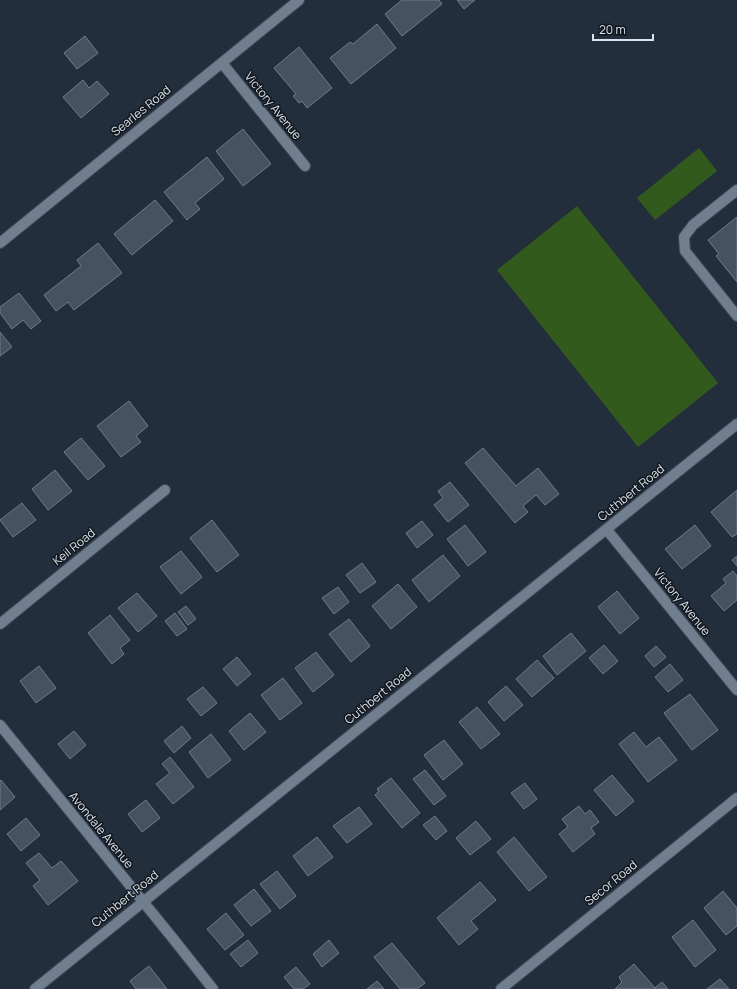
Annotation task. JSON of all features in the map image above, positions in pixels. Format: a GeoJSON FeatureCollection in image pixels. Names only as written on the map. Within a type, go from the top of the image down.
{"type":"FeatureCollection","features":[{"type":"Feature","properties":{"kind":"street","name":"Searles Road"},"geometry":{"type":"LineString","coordinates":[[0,243],[299,0]]}},
{"type":"Feature","properties":{"kind":"street","name":"Victory Avenue"},"geometry":{"type":"LineString","coordinates":[[222,63],[305,166]]}},
{"type":"Feature","properties":{"kind":"street"},"geometry":{"type":"LineString","coordinates":[[737,190],[693,225],[684,238],[684,244],[685,251],[737,316]]}},
{"type":"Feature","properties":{"kind":"street","name":"Cuthbert Road"},"geometry":{"type":"LineString","coordinates":[[35,989],[737,424]]}},
{"type":"Feature","properties":{"kind":"street","name":"Keil Road"},"geometry":{"type":"LineString","coordinates":[[0,624],[165,490]]}},
{"type":"Feature","properties":{"kind":"street","name":"Victory Avenue"},"geometry":{"type":"LineString","coordinates":[[607,530],[737,690]]}},
{"type":"Feature","properties":{"kind":"street","name":"Avondale Avenue"},"geometry":{"type":"LineString","coordinates":[[0,725],[213,989]]}},
{"type":"Feature","properties":{"kind":"street","name":"Secor Road"},"geometry":{"type":"LineString","coordinates":[[501,989],[737,798]]}},
{"type":"Feature","properties":{"kind":"green space"},"geometry":{"type":"Polygon","coordinates":[[[699,148],[717,171],[655,220],[637,198],[699,148]]]}},
{"type":"Feature","properties":{"kind":"green space"},"geometry":{"type":"Polygon","coordinates":[[[577,206],[718,383],[638,447],[497,270],[577,206]]]}},
{"type":"Feature","properties":{"kind":"building"},"geometry":{"type":"Polygon","coordinates":[[[402,0],[439,0],[442,4],[402,36],[385,14],[402,0]]]}},
{"type":"Feature","properties":{"kind":"building"},"geometry":{"type":"Polygon","coordinates":[[[457,0],[475,0],[464,9],[457,0]]]}},
{"type":"Feature","properties":{"kind":"building"},"geometry":{"type":"Polygon","coordinates":[[[377,24],[396,48],[351,84],[330,58],[350,42],[353,44],[377,24]]]}},
{"type":"Feature","properties":{"kind":"building"},"geometry":{"type":"Polygon","coordinates":[[[85,36],[98,53],[77,69],[64,53],[85,36]]]}},
{"type":"Feature","properties":{"kind":"building"},"geometry":{"type":"Polygon","coordinates":[[[299,47],[332,88],[307,108],[302,101],[299,103],[293,96],[296,94],[274,68],[299,47]]]}},
{"type":"Feature","properties":{"kind":"building"},"geometry":{"type":"Polygon","coordinates":[[[83,80],[89,88],[97,81],[109,94],[81,118],[63,97],[83,80]]]}},
{"type":"Feature","properties":{"kind":"building"},"geometry":{"type":"Polygon","coordinates":[[[243,129],[271,164],[243,186],[216,151],[243,129]]]}},
{"type":"Feature","properties":{"kind":"building"},"geometry":{"type":"Polygon","coordinates":[[[207,157],[224,179],[195,203],[200,209],[187,220],[164,192],[207,157]]]}},
{"type":"Feature","properties":{"kind":"building"},"geometry":{"type":"Polygon","coordinates":[[[155,200],[173,221],[132,255],[114,234],[155,200]]]}},
{"type":"Feature","properties":{"kind":"building"},"geometry":{"type":"Polygon","coordinates":[[[737,217],[737,282],[716,256],[719,254],[708,240],[737,217]]]}},
{"type":"Feature","properties":{"kind":"building"},"geometry":{"type":"Polygon","coordinates":[[[98,243],[122,273],[74,310],[68,302],[56,311],[44,295],[81,266],[77,260],[98,243]]]}},
{"type":"Feature","properties":{"kind":"building"},"geometry":{"type":"Polygon","coordinates":[[[19,293],[41,321],[31,329],[23,320],[12,329],[0,313],[0,307],[19,293]]]}},
{"type":"Feature","properties":{"kind":"building"},"geometry":{"type":"Polygon","coordinates":[[[0,332],[12,347],[0,356],[0,332]]]}},
{"type":"Feature","properties":{"kind":"building"},"geometry":{"type":"Polygon","coordinates":[[[129,401],[148,426],[136,436],[141,442],[121,457],[97,426],[129,401]]]}},
{"type":"Feature","properties":{"kind":"building"},"geometry":{"type":"Polygon","coordinates":[[[81,438],[105,466],[88,480],[64,452],[81,438]]]}},
{"type":"Feature","properties":{"kind":"building"},"geometry":{"type":"Polygon","coordinates":[[[483,448],[516,486],[538,468],[559,494],[545,505],[536,495],[523,506],[528,512],[515,523],[465,463],[483,448]]]}},
{"type":"Feature","properties":{"kind":"building"},"geometry":{"type":"Polygon","coordinates":[[[55,470],[72,491],[48,510],[32,489],[55,470]]]}},
{"type":"Feature","properties":{"kind":"building"},"geometry":{"type":"Polygon","coordinates":[[[450,482],[469,505],[448,522],[434,505],[443,498],[438,491],[450,482]]]}},
{"type":"Feature","properties":{"kind":"building"},"geometry":{"type":"Polygon","coordinates":[[[737,490],[737,534],[732,537],[711,512],[737,490]]]}},
{"type":"Feature","properties":{"kind":"building"},"geometry":{"type":"Polygon","coordinates":[[[22,503],[36,520],[13,537],[0,520],[22,503]]]}},
{"type":"Feature","properties":{"kind":"building"},"geometry":{"type":"Polygon","coordinates":[[[212,520],[239,555],[217,572],[190,538],[212,520]]]}},
{"type":"Feature","properties":{"kind":"building"},"geometry":{"type":"Polygon","coordinates":[[[422,521],[433,535],[417,548],[406,533],[422,521]]]}},
{"type":"Feature","properties":{"kind":"building"},"geometry":{"type":"Polygon","coordinates":[[[465,525],[486,552],[468,566],[447,539],[465,525]]]}},
{"type":"Feature","properties":{"kind":"building"},"geometry":{"type":"Polygon","coordinates":[[[695,525],[711,546],[682,569],[665,549],[695,525]]]}},
{"type":"Feature","properties":{"kind":"building"},"geometry":{"type":"Polygon","coordinates":[[[181,551],[202,577],[181,594],[160,567],[181,551]]]}},
{"type":"Feature","properties":{"kind":"building"},"geometry":{"type":"Polygon","coordinates":[[[443,555],[460,576],[429,602],[412,580],[443,555]]]}},
{"type":"Feature","properties":{"kind":"building"},"geometry":{"type":"Polygon","coordinates":[[[737,556],[737,566],[732,560],[737,556]]]}},
{"type":"Feature","properties":{"kind":"building"},"geometry":{"type":"Polygon","coordinates":[[[362,563],[376,582],[360,593],[346,575],[362,563]]]}},
{"type":"Feature","properties":{"kind":"building"},"geometry":{"type":"Polygon","coordinates":[[[733,571],[737,576],[737,600],[724,611],[711,596],[726,583],[723,579],[733,571]]]}},
{"type":"Feature","properties":{"kind":"building"},"geometry":{"type":"Polygon","coordinates":[[[398,584],[417,607],[391,629],[372,606],[398,584]]]}},
{"type":"Feature","properties":{"kind":"building"},"geometry":{"type":"Polygon","coordinates":[[[338,587],[349,602],[334,614],[322,598],[338,587]]]}},
{"type":"Feature","properties":{"kind":"building"},"geometry":{"type":"Polygon","coordinates":[[[617,591],[639,618],[620,634],[598,607],[617,591]]]}},
{"type":"Feature","properties":{"kind":"building"},"geometry":{"type":"Polygon","coordinates":[[[137,593],[157,616],[138,632],[118,608],[137,593]]]}},
{"type":"Feature","properties":{"kind":"building"},"geometry":{"type":"Polygon","coordinates":[[[186,606],[196,619],[188,625],[178,612],[186,606]]]}},
{"type":"Feature","properties":{"kind":"building"},"geometry":{"type":"Polygon","coordinates":[[[175,613],[187,629],[177,636],[165,621],[175,613]]]}},
{"type":"Feature","properties":{"kind":"building"},"geometry":{"type":"Polygon","coordinates":[[[110,615],[130,640],[120,648],[124,654],[112,664],[88,633],[110,615]]]}},
{"type":"Feature","properties":{"kind":"building"},"geometry":{"type":"Polygon","coordinates":[[[349,619],[370,646],[351,662],[329,634],[349,619]]]}},
{"type":"Feature","properties":{"kind":"building"},"geometry":{"type":"Polygon","coordinates":[[[571,633],[586,651],[557,675],[543,656],[571,633]]]}},
{"type":"Feature","properties":{"kind":"building"},"geometry":{"type":"Polygon","coordinates":[[[604,645],[618,661],[603,674],[589,658],[604,645]]]}},
{"type":"Feature","properties":{"kind":"building"},"geometry":{"type":"Polygon","coordinates":[[[656,646],[666,657],[654,667],[645,656],[656,646]]]}},
{"type":"Feature","properties":{"kind":"building"},"geometry":{"type":"Polygon","coordinates":[[[316,652],[334,675],[313,692],[295,668],[316,652]]]}},
{"type":"Feature","properties":{"kind":"building"},"geometry":{"type":"Polygon","coordinates":[[[237,657],[251,674],[237,686],[223,669],[237,657]]]}},
{"type":"Feature","properties":{"kind":"building"},"geometry":{"type":"Polygon","coordinates":[[[537,660],[554,678],[532,697],[516,679],[537,660]]]}},
{"type":"Feature","properties":{"kind":"building"},"geometry":{"type":"Polygon","coordinates":[[[670,664],[683,680],[668,692],[655,677],[670,664]]]}},
{"type":"Feature","properties":{"kind":"building"},"geometry":{"type":"Polygon","coordinates":[[[39,666],[56,688],[36,703],[20,681],[39,666]]]}},
{"type":"Feature","properties":{"kind":"building"},"geometry":{"type":"Polygon","coordinates":[[[283,678],[302,703],[280,720],[261,695],[283,678]]]}},
{"type":"Feature","properties":{"kind":"building"},"geometry":{"type":"Polygon","coordinates":[[[506,686],[523,705],[504,721],[488,702],[506,686]]]}},
{"type":"Feature","properties":{"kind":"building"},"geometry":{"type":"Polygon","coordinates":[[[203,687],[217,703],[201,716],[187,699],[203,687]]]}},
{"type":"Feature","properties":{"kind":"building"},"geometry":{"type":"Polygon","coordinates":[[[690,694],[718,730],[692,750],[664,713],[690,694]]]}},
{"type":"Feature","properties":{"kind":"building"},"geometry":{"type":"Polygon","coordinates":[[[477,707],[500,734],[481,749],[459,722],[477,707]]]}},
{"type":"Feature","properties":{"kind":"building"},"geometry":{"type":"Polygon","coordinates":[[[250,713],[266,732],[244,750],[229,731],[250,713]]]}},
{"type":"Feature","properties":{"kind":"building"},"geometry":{"type":"Polygon","coordinates":[[[182,726],[191,738],[174,753],[164,741],[182,726]]]}},
{"type":"Feature","properties":{"kind":"building"},"geometry":{"type":"Polygon","coordinates":[[[74,731],[86,745],[70,759],[58,744],[74,731]]]}},
{"type":"Feature","properties":{"kind":"building"},"geometry":{"type":"Polygon","coordinates":[[[634,732],[646,747],[659,737],[677,760],[648,782],[619,744],[634,732]]]}},
{"type":"Feature","properties":{"kind":"building"},"geometry":{"type":"Polygon","coordinates":[[[211,734],[231,760],[208,778],[189,752],[211,734]]]}},
{"type":"Feature","properties":{"kind":"building"},"geometry":{"type":"Polygon","coordinates":[[[444,740],[463,764],[443,780],[424,755],[444,740]]]}},
{"type":"Feature","properties":{"kind":"building"},"geometry":{"type":"Polygon","coordinates":[[[170,757],[194,787],[173,804],[156,784],[170,773],[162,764],[170,757]]]}},
{"type":"Feature","properties":{"kind":"building"},"geometry":{"type":"Polygon","coordinates":[[[425,770],[446,796],[434,805],[413,779],[425,770]]]}},
{"type":"Feature","properties":{"kind":"building"},"geometry":{"type":"Polygon","coordinates":[[[612,775],[634,801],[616,816],[594,790],[612,775]]]}},
{"type":"Feature","properties":{"kind":"building"},"geometry":{"type":"Polygon","coordinates":[[[391,778],[420,813],[402,828],[375,795],[379,791],[377,789],[391,778]]]}},
{"type":"Feature","properties":{"kind":"building"},"geometry":{"type":"Polygon","coordinates":[[[1,780],[15,797],[0,810],[0,781],[1,780]]]}},
{"type":"Feature","properties":{"kind":"building"},"geometry":{"type":"Polygon","coordinates":[[[525,783],[537,799],[524,809],[511,793],[525,783]]]}},
{"type":"Feature","properties":{"kind":"building"},"geometry":{"type":"Polygon","coordinates":[[[146,800],[160,818],[142,832],[128,814],[146,800]]]}},
{"type":"Feature","properties":{"kind":"building"},"geometry":{"type":"Polygon","coordinates":[[[579,806],[585,814],[590,810],[599,822],[591,828],[595,834],[573,852],[559,834],[568,827],[562,819],[579,806]]]}},
{"type":"Feature","properties":{"kind":"building"},"geometry":{"type":"Polygon","coordinates":[[[359,807],[372,824],[347,843],[333,826],[359,807]]]}},
{"type":"Feature","properties":{"kind":"building"},"geometry":{"type":"Polygon","coordinates":[[[435,816],[447,831],[436,840],[423,825],[435,816]]]}},
{"type":"Feature","properties":{"kind":"building"},"geometry":{"type":"Polygon","coordinates":[[[26,818],[40,835],[21,851],[7,834],[26,818]]]}},
{"type":"Feature","properties":{"kind":"building"},"geometry":{"type":"Polygon","coordinates":[[[476,821],[491,839],[470,855],[456,838],[476,821]]]}},
{"type":"Feature","properties":{"kind":"building"},"geometry":{"type":"Polygon","coordinates":[[[317,837],[333,857],[308,876],[293,856],[317,837]]]}},
{"type":"Feature","properties":{"kind":"building"},"geometry":{"type":"Polygon","coordinates":[[[514,837],[547,877],[529,891],[497,852],[514,837]]]}},
{"type":"Feature","properties":{"kind":"building"},"geometry":{"type":"Polygon","coordinates":[[[39,853],[52,868],[61,861],[78,881],[48,905],[33,886],[40,880],[26,863],[39,853]]]}},
{"type":"Feature","properties":{"kind":"building"},"geometry":{"type":"Polygon","coordinates":[[[277,871],[296,896],[280,909],[260,884],[277,871]]]}},
{"type":"Feature","properties":{"kind":"building"},"geometry":{"type":"Polygon","coordinates":[[[480,882],[496,900],[471,921],[478,929],[459,945],[437,918],[480,882]]]}},
{"type":"Feature","properties":{"kind":"building"},"geometry":{"type":"Polygon","coordinates":[[[254,889],[271,911],[251,926],[234,905],[254,889]]]}},
{"type":"Feature","properties":{"kind":"building"},"geometry":{"type":"Polygon","coordinates":[[[723,891],[737,908],[737,926],[726,935],[704,908],[723,891]]]}},
{"type":"Feature","properties":{"kind":"building"},"geometry":{"type":"Polygon","coordinates":[[[226,913],[244,935],[225,950],[207,929],[226,913]]]}},
{"type":"Feature","properties":{"kind":"building"},"geometry":{"type":"Polygon","coordinates":[[[693,920],[716,950],[695,967],[672,937],[693,920]]]}},
{"type":"Feature","properties":{"kind":"building"},"geometry":{"type":"Polygon","coordinates":[[[248,940],[258,953],[241,967],[230,954],[248,940]]]}},
{"type":"Feature","properties":{"kind":"building"},"geometry":{"type":"Polygon","coordinates":[[[329,940],[339,953],[322,967],[313,954],[329,940]]]}},
{"type":"Feature","properties":{"kind":"building"},"geometry":{"type":"Polygon","coordinates":[[[392,943],[425,983],[417,989],[400,989],[374,957],[392,943]]]}},
{"type":"Feature","properties":{"kind":"building"},"geometry":{"type":"Polygon","coordinates":[[[634,964],[655,988],[662,982],[668,989],[615,989],[622,982],[619,977],[634,964]]]}},
{"type":"Feature","properties":{"kind":"building"},"geometry":{"type":"Polygon","coordinates":[[[149,966],[167,989],[136,989],[130,981],[149,966]]]}},
{"type":"Feature","properties":{"kind":"building"},"geometry":{"type":"Polygon","coordinates":[[[296,967],[310,984],[303,989],[294,989],[284,977],[296,967]]]}},
{"type":"Feature","properties":{"kind":"building"},"geometry":{"type":"Polygon","coordinates":[[[720,979],[729,989],[707,989],[720,979]]]}},
{"type":"Feature","properties":{"kind":"building"},"geometry":{"type":"Polygon","coordinates":[[[377,981],[384,989],[367,989],[377,981]]]}}]}
